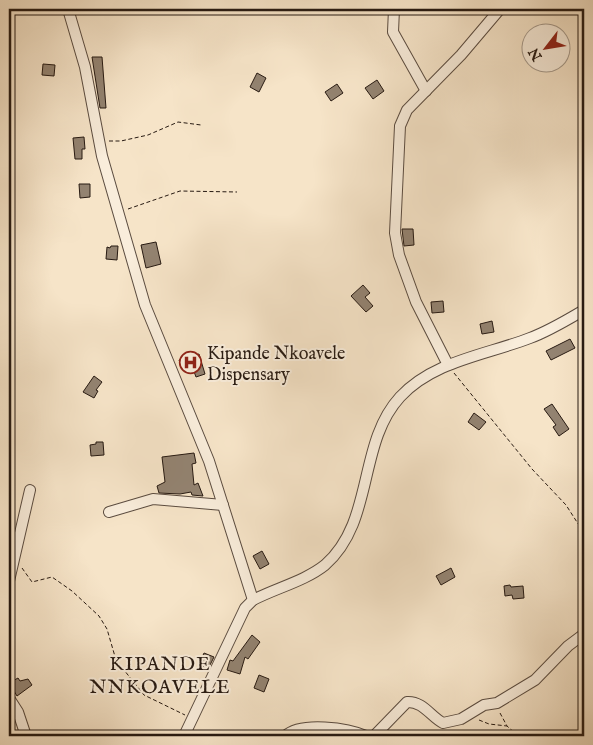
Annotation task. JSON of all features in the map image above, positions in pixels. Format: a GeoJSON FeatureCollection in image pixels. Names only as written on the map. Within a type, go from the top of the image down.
{"type":"FeatureCollection","features":[{"type":"Feature","properties":{"kind":"street"},"geometry":{"type":"LineString","coordinates":[[68,9],[85,67],[98,138],[145,305],[190,410],[223,504],[253,600]]}},
{"type":"Feature","properties":{"kind":"street"},"geometry":{"type":"LineString","coordinates":[[394,9],[393,32],[426,91]]}},
{"type":"Feature","properties":{"kind":"street"},"geometry":{"type":"LineString","coordinates":[[448,365],[416,302],[399,255],[395,233],[400,126],[406,110],[461,55],[500,9]]}},
{"type":"Feature","properties":{"kind":"street"},"geometry":{"type":"LineString","coordinates":[[184,736],[240,618],[253,600],[310,574],[334,556],[348,536],[357,514],[378,433],[399,398],[411,386],[448,365],[531,338],[584,310]]}},
{"type":"Feature","properties":{"kind":"street"},"geometry":{"type":"LineString","coordinates":[[9,581],[30,490]]}},
{"type":"Feature","properties":{"kind":"street"},"geometry":{"type":"LineString","coordinates":[[109,512],[153,499],[223,504]]}},
{"type":"Feature","properties":{"kind":"street"},"geometry":{"type":"LineString","coordinates":[[374,736],[401,706],[407,702],[425,708],[443,723],[470,714],[484,705],[497,703],[535,680],[568,646],[584,634]]}},
{"type":"Feature","properties":{"kind":"street"},"geometry":{"type":"LineString","coordinates":[[9,698],[18,712],[26,736]]}},
{"type":"Feature","properties":{"kind":"street"},"geometry":{"type":"LineString","coordinates":[[285,736],[297,729],[341,728],[366,736]]}},
{"type":"Feature","properties":{"kind":"path"},"geometry":{"type":"LineString","coordinates":[[98,138],[122,141],[148,135],[178,122],[201,125]]}},
{"type":"Feature","properties":{"kind":"path"},"geometry":{"type":"LineString","coordinates":[[118,212],[180,191],[237,192]]}},
{"type":"Feature","properties":{"kind":"path"},"geometry":{"type":"LineString","coordinates":[[448,365],[532,469],[566,505],[584,533]]}},
{"type":"Feature","properties":{"kind":"path"},"geometry":{"type":"LineString","coordinates":[[15,556],[32,582],[52,577],[56,578],[99,616],[107,629],[116,660],[144,695],[191,718]]}},
{"type":"Feature","properties":{"kind":"path"},"geometry":{"type":"LineString","coordinates":[[497,703],[507,726],[518,736]]}},
{"type":"Feature","properties":{"kind":"path"},"geometry":{"type":"LineString","coordinates":[[470,714],[489,724],[507,726]]}},
{"type":"Feature","properties":{"kind":"building"},"geometry":{"type":"Polygon","coordinates":[[[92,57],[102,57],[106,108],[100,108],[92,57]]]}},
{"type":"Feature","properties":{"kind":"building"},"geometry":{"type":"Polygon","coordinates":[[[43,64],[55,65],[54,76],[42,75],[43,64]]]}},
{"type":"Feature","properties":{"kind":"building"},"geometry":{"type":"Polygon","coordinates":[[[257,73],[266,78],[259,92],[250,87],[257,73]]]}},
{"type":"Feature","properties":{"kind":"building"},"geometry":{"type":"Polygon","coordinates":[[[377,80],[384,91],[373,99],[365,88],[377,80]]]}},
{"type":"Feature","properties":{"kind":"building"},"geometry":{"type":"Polygon","coordinates":[[[337,84],[343,93],[331,101],[325,92],[337,84]]]}},
{"type":"Feature","properties":{"kind":"building"},"geometry":{"type":"Polygon","coordinates":[[[84,137],[85,149],[82,149],[82,159],[75,159],[73,138],[84,137]]]}},
{"type":"Feature","properties":{"kind":"building"},"geometry":{"type":"Polygon","coordinates":[[[79,184],[90,184],[90,197],[80,198],[79,184]]]}},
{"type":"Feature","properties":{"kind":"building"},"geometry":{"type":"Polygon","coordinates":[[[402,229],[413,229],[414,245],[404,246],[402,229]]]}},
{"type":"Feature","properties":{"kind":"building"},"geometry":{"type":"Polygon","coordinates":[[[156,242],[161,264],[146,268],[141,245],[156,242]]]}},
{"type":"Feature","properties":{"kind":"building"},"geometry":{"type":"Polygon","coordinates":[[[111,246],[118,246],[117,260],[106,259],[107,247],[110,248],[111,246]]]}},
{"type":"Feature","properties":{"kind":"building"},"geometry":{"type":"Polygon","coordinates":[[[363,285],[370,293],[365,297],[373,306],[366,312],[351,296],[363,285]]]}},
{"type":"Feature","properties":{"kind":"building"},"geometry":{"type":"Polygon","coordinates":[[[443,301],[444,312],[432,313],[431,302],[443,301]]]}},
{"type":"Feature","properties":{"kind":"building"},"geometry":{"type":"Polygon","coordinates":[[[492,321],[494,332],[482,334],[480,324],[492,321]]]}},
{"type":"Feature","properties":{"kind":"building"},"geometry":{"type":"Polygon","coordinates":[[[570,339],[575,348],[551,360],[546,351],[570,339]]]}},
{"type":"Feature","properties":{"kind":"building","name":"Kipande Nkoavele Dispensary"},"geometry":{"type":"Polygon","coordinates":[[[199,354],[205,374],[196,377],[192,366],[182,369],[179,360],[199,354]]]}},
{"type":"Feature","properties":{"kind":"building"},"geometry":{"type":"Polygon","coordinates":[[[94,376],[102,382],[96,390],[98,391],[94,398],[83,392],[94,376]]]}},
{"type":"Feature","properties":{"kind":"building"},"geometry":{"type":"Polygon","coordinates":[[[552,404],[569,429],[559,436],[553,427],[556,425],[544,409],[552,404]]]}},
{"type":"Feature","properties":{"kind":"building"},"geometry":{"type":"Polygon","coordinates":[[[474,413],[486,422],[479,430],[468,422],[474,413]]]}},
{"type":"Feature","properties":{"kind":"building"},"geometry":{"type":"Polygon","coordinates":[[[96,442],[103,442],[104,455],[91,456],[90,445],[96,444],[96,442]]]}},
{"type":"Feature","properties":{"kind":"building"},"geometry":{"type":"Polygon","coordinates":[[[194,453],[196,463],[192,464],[194,485],[198,483],[203,496],[192,495],[191,492],[180,494],[159,493],[157,486],[165,482],[162,457],[194,453]]]}},
{"type":"Feature","properties":{"kind":"building"},"geometry":{"type":"Polygon","coordinates":[[[262,551],[269,564],[260,569],[253,556],[262,551]]]}},
{"type":"Feature","properties":{"kind":"building"},"geometry":{"type":"Polygon","coordinates":[[[451,568],[455,577],[441,585],[436,576],[451,568]]]}},
{"type":"Feature","properties":{"kind":"building"},"geometry":{"type":"Polygon","coordinates":[[[510,585],[511,587],[523,586],[524,598],[513,599],[512,595],[505,596],[504,586],[510,585]]]}},
{"type":"Feature","properties":{"kind":"building"},"geometry":{"type":"Polygon","coordinates":[[[252,635],[260,642],[248,659],[245,657],[240,674],[227,670],[230,660],[233,661],[252,635]]]}},
{"type":"Feature","properties":{"kind":"building"},"geometry":{"type":"Polygon","coordinates":[[[204,653],[214,657],[208,669],[199,664],[204,653]]]}},
{"type":"Feature","properties":{"kind":"building"},"geometry":{"type":"Polygon","coordinates":[[[259,675],[269,679],[264,692],[254,688],[259,675]]]}},
{"type":"Feature","properties":{"kind":"building"},"geometry":{"type":"Polygon","coordinates":[[[18,678],[20,681],[28,679],[32,685],[17,696],[9,683],[18,678]]]}},
{"type":"Feature","properties":{"kind":"place","name":"Kipande Nkoavele Dispensary"},"geometry":{"type":"Point","coordinates":[191,363]}},
{"type":"Feature","properties":{"kind":"district","name":"KIPANDE NNKOAVELE"},"geometry":{"type":"Point","coordinates":[160,674]}}]}
